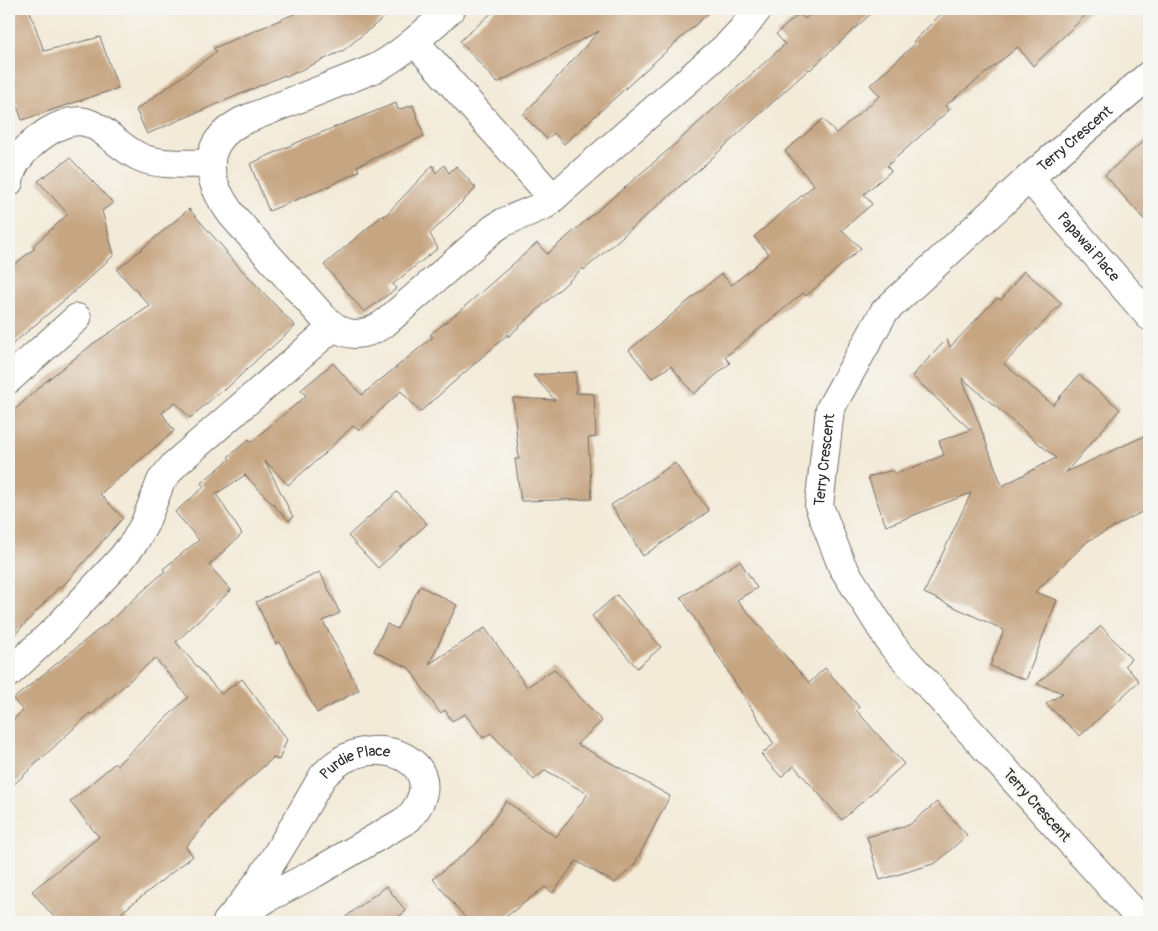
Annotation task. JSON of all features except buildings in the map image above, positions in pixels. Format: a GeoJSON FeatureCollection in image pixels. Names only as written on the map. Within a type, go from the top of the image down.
{"type":"FeatureCollection","features":[{"type":"Feature","properties":{"kind":"street"},"geometry":{"type":"LineString","coordinates":[[452,9],[415,42],[392,59],[376,68],[242,121],[231,127],[215,144],[211,164],[212,176],[216,190],[232,215],[333,327],[355,334],[365,334],[374,330],[386,323],[493,229],[504,222],[545,205],[728,45],[758,9]]}},
{"type":"Feature","properties":{"kind":"street"},"geometry":{"type":"LineString","coordinates":[[415,42],[553,198]]}},
{"type":"Feature","properties":{"kind":"street","name":"Terry Crescent"},"geometry":{"type":"LineString","coordinates":[[1143,922],[892,645],[842,566],[819,506],[830,409],[884,312],[1029,178],[1149,75]]}},
{"type":"Feature","properties":{"kind":"street"},"geometry":{"type":"LineString","coordinates":[[9,182],[15,165],[34,142],[62,124],[71,121],[82,121],[92,124],[129,152],[143,159],[161,162],[211,164]]}},
{"type":"Feature","properties":{"kind":"street","name":"Papawai Place"},"geometry":{"type":"LineString","coordinates":[[1029,178],[1149,316]]}},
{"type":"Feature","properties":{"kind":"street"},"geometry":{"type":"LineString","coordinates":[[9,379],[77,318]]}},
{"type":"Feature","properties":{"kind":"street"},"geometry":{"type":"LineString","coordinates":[[9,673],[57,628],[121,559],[135,541],[145,523],[161,481],[175,464],[333,327]]}},
{"type":"Feature","properties":{"kind":"street","name":"Purdie Place"},"geometry":{"type":"LineString","coordinates":[[376,750],[394,752],[409,759],[418,769],[423,783],[422,797],[417,809],[408,819],[228,922],[266,872],[323,776],[334,766],[346,757],[376,750]]}}]}
